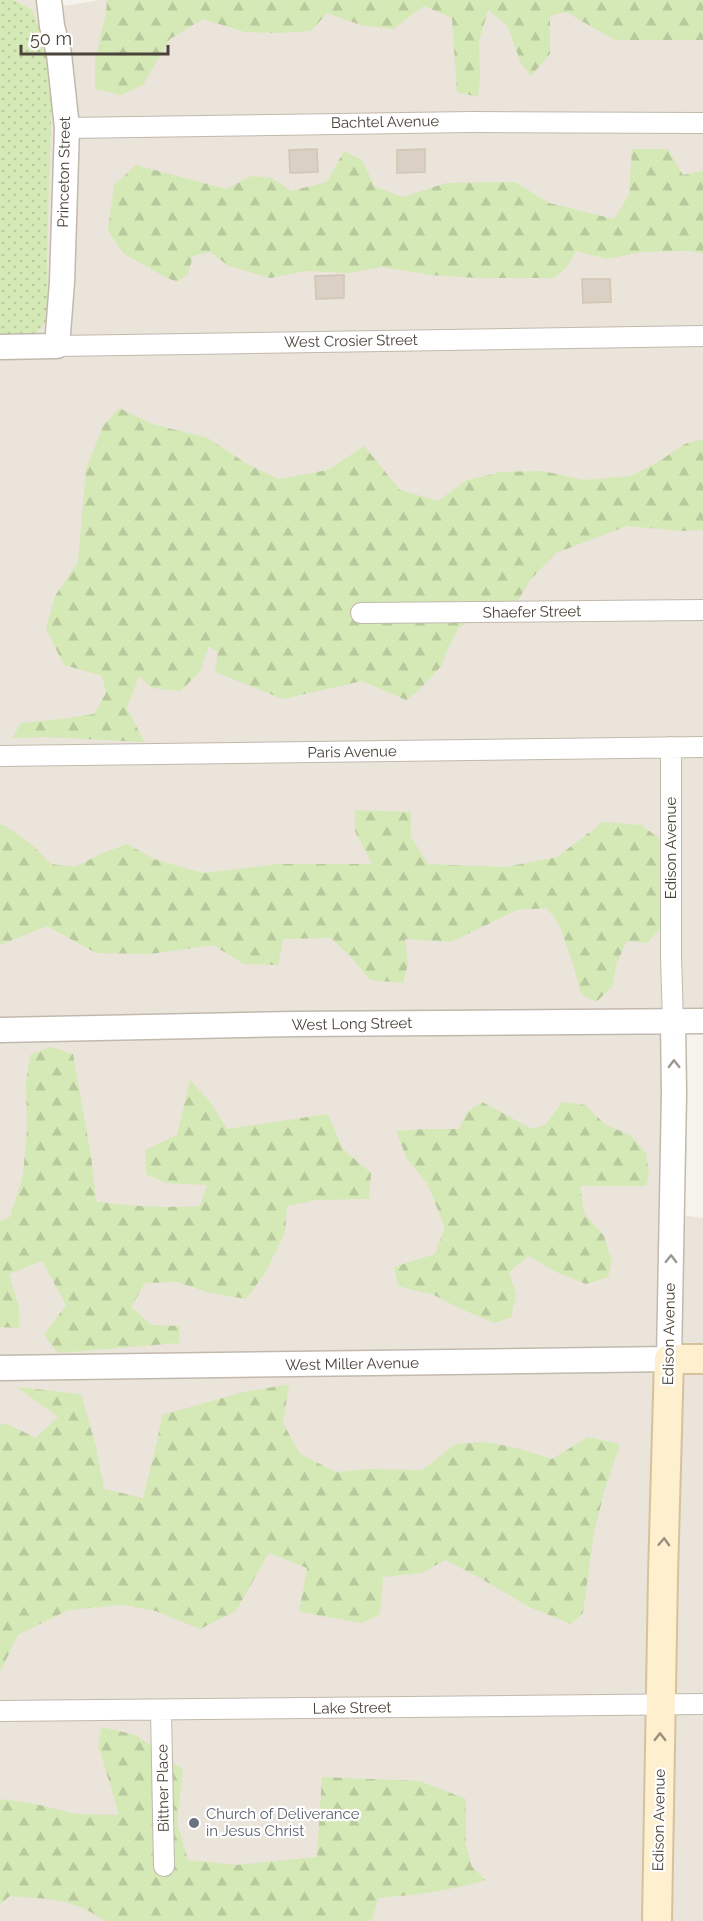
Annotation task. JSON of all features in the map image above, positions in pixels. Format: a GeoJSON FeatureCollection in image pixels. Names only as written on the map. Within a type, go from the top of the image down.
{"type":"FeatureCollection","features":[{"type":"Feature","properties":{"kind":"main road","name":"West Miller Avenue"},"geometry":{"type":"LineString","coordinates":[[669,1359],[703,1359]]}},
{"type":"Feature","properties":{"kind":"main road","name":"Edison Avenue"},"geometry":{"type":"LineString","coordinates":[[657,1921],[669,1359]]}},
{"type":"Feature","properties":{"kind":"street","name":"Princeton Street"},"geometry":{"type":"LineString","coordinates":[[49,0],[59,54],[67,128],[62,282],[57,346]]}},
{"type":"Feature","properties":{"kind":"street","name":"Bachtel Avenue"},"geometry":{"type":"LineString","coordinates":[[67,128],[472,122],[703,123]]}},
{"type":"Feature","properties":{"kind":"street","name":"West Crosier Street"},"geometry":{"type":"LineString","coordinates":[[0,347],[703,336]]}},
{"type":"Feature","properties":{"kind":"street","name":"Shaefer Street"},"geometry":{"type":"LineString","coordinates":[[361,613],[703,610]]}},
{"type":"Feature","properties":{"kind":"street","name":"Edison Avenue"},"geometry":{"type":"LineString","coordinates":[[669,1359],[674,1094],[671,957],[671,747]]}},
{"type":"Feature","properties":{"kind":"street","name":"Paris Avenue"},"geometry":{"type":"LineString","coordinates":[[0,756],[703,747]]}},
{"type":"Feature","properties":{"kind":"street","name":"West Long Street"},"geometry":{"type":"LineString","coordinates":[[0,1030],[703,1021]]}},
{"type":"Feature","properties":{"kind":"street","name":"West Miller Avenue"},"geometry":{"type":"LineString","coordinates":[[0,1368],[669,1359]]}},
{"type":"Feature","properties":{"kind":"street","name":"Lake Street"},"geometry":{"type":"LineString","coordinates":[[0,1711],[703,1704]]}},
{"type":"Feature","properties":{"kind":"street","name":"Bittner Place"},"geometry":{"type":"LineString","coordinates":[[161,1710],[164,1866]]}},
{"type":"Feature","properties":{"kind":"shaded area"},"geometry":{"type":"Polygon","coordinates":[[[0,0],[49,0],[50,8],[101,0],[703,0],[703,1021],[674,1022],[672,1214],[703,1218],[703,1921],[0,1921],[0,0]]]}},
{"type":"Feature","properties":{"kind":"green space"},"geometry":{"type":"Polygon","coordinates":[[[0,0],[13,0],[32,10],[41,34],[52,83],[47,260],[48,319],[32,338],[0,339],[0,0]]]}},
{"type":"Feature","properties":{"kind":"green space"},"geometry":{"type":"Polygon","coordinates":[[[107,0],[703,0],[703,40],[615,40],[566,12],[550,16],[550,54],[531,76],[521,63],[507,25],[488,10],[479,41],[478,97],[457,92],[452,18],[424,6],[393,29],[361,25],[327,13],[311,31],[275,33],[245,32],[203,19],[170,39],[143,85],[121,95],[95,89],[95,59],[106,14],[107,0]]]}},
{"type":"Feature","properties":{"kind":"green space"},"geometry":{"type":"Polygon","coordinates":[[[632,149],[668,149],[683,175],[703,171],[703,253],[641,252],[607,259],[576,251],[566,268],[554,278],[476,278],[432,275],[381,267],[349,273],[306,271],[270,278],[229,266],[210,252],[193,256],[188,274],[178,282],[124,254],[108,231],[114,185],[136,165],[226,189],[251,176],[272,178],[291,191],[327,182],[344,151],[362,160],[375,187],[403,197],[446,183],[515,182],[549,203],[614,219],[629,195],[632,149]]]}},
{"type":"Feature","properties":{"kind":"green space"},"geometry":{"type":"Polygon","coordinates":[[[119,408],[152,424],[208,438],[247,464],[279,479],[328,470],[364,446],[400,490],[438,501],[467,480],[501,472],[543,471],[583,480],[631,476],[685,444],[703,439],[703,530],[681,531],[627,526],[556,553],[531,579],[517,602],[459,627],[442,665],[419,690],[406,700],[362,681],[283,699],[215,672],[218,652],[209,646],[200,671],[181,691],[152,688],[139,676],[127,708],[144,742],[47,737],[12,738],[21,723],[94,714],[106,693],[102,676],[64,665],[46,629],[55,596],[78,562],[86,469],[103,426],[119,408]]]}},
{"type":"Feature","properties":{"kind":"green space"},"geometry":{"type":"Polygon","coordinates":[[[355,810],[411,812],[411,837],[428,864],[506,867],[557,857],[603,822],[641,825],[660,839],[663,924],[648,943],[627,941],[617,962],[612,987],[596,1002],[581,994],[559,924],[547,908],[517,910],[451,942],[405,939],[408,964],[403,983],[370,980],[331,938],[283,939],[278,965],[244,964],[213,945],[150,954],[96,953],[47,926],[0,945],[0,825],[4,825],[32,845],[51,864],[75,867],[127,844],[154,859],[203,873],[278,864],[372,864],[355,831],[355,810]]]}},
{"type":"Feature","properties":{"kind":"green space"},"geometry":{"type":"Polygon","coordinates":[[[51,1047],[73,1054],[91,1156],[96,1201],[122,1205],[200,1206],[207,1185],[166,1183],[146,1174],[145,1150],[177,1135],[190,1080],[210,1102],[227,1129],[328,1114],[343,1149],[371,1173],[369,1199],[316,1200],[287,1206],[285,1233],[265,1273],[246,1299],[207,1292],[177,1282],[145,1283],[131,1307],[152,1325],[179,1326],[179,1343],[58,1353],[44,1335],[66,1305],[42,1261],[9,1274],[19,1307],[19,1328],[0,1327],[0,1221],[10,1217],[23,1175],[27,1130],[26,1080],[31,1054],[51,1047]]]}},
{"type":"Feature","properties":{"kind":"green space"},"geometry":{"type":"Polygon","coordinates":[[[482,1102],[532,1129],[545,1125],[562,1102],[585,1105],[606,1125],[630,1135],[646,1153],[649,1175],[646,1186],[580,1186],[584,1213],[604,1236],[612,1261],[608,1277],[586,1284],[556,1272],[529,1256],[509,1272],[516,1295],[511,1317],[495,1323],[434,1295],[398,1286],[394,1267],[435,1254],[445,1227],[427,1183],[407,1159],[396,1131],[459,1129],[467,1112],[482,1102]]]}},
{"type":"Feature","properties":{"kind":"green space"},"geometry":{"type":"Polygon","coordinates":[[[289,1384],[283,1423],[300,1454],[336,1472],[369,1469],[422,1470],[456,1444],[484,1442],[513,1447],[552,1459],[588,1437],[620,1444],[604,1492],[594,1533],[583,1613],[571,1624],[527,1606],[445,1560],[422,1573],[383,1577],[380,1614],[362,1623],[299,1612],[307,1568],[269,1553],[236,1611],[200,1629],[156,1611],[123,1605],[68,1610],[18,1635],[0,1672],[0,1425],[5,1423],[36,1438],[58,1417],[17,1387],[81,1394],[96,1447],[104,1489],[143,1498],[162,1415],[240,1393],[289,1384]]]}},
{"type":"Feature","properties":{"kind":"green space"},"geometry":{"type":"Polygon","coordinates":[[[102,1727],[136,1735],[183,1770],[177,1823],[188,1860],[236,1865],[317,1857],[322,1777],[420,1781],[466,1799],[466,1845],[472,1867],[486,1880],[432,1892],[378,1898],[372,1920],[369,1921],[105,1921],[82,1908],[60,1901],[10,1896],[0,1904],[0,1799],[77,1814],[119,1815],[98,1744],[102,1727]]]}},
{"type":"Feature","properties":{"kind":"building"},"geometry":{"type":"Polygon","coordinates":[[[317,149],[318,172],[290,173],[289,150],[317,149]]]}},
{"type":"Feature","properties":{"kind":"building"},"geometry":{"type":"Polygon","coordinates":[[[425,149],[425,172],[397,173],[397,150],[425,149]]]}},
{"type":"Feature","properties":{"kind":"building"},"geometry":{"type":"Polygon","coordinates":[[[344,275],[344,298],[316,299],[315,276],[344,275]]]}},
{"type":"Feature","properties":{"kind":"building"},"geometry":{"type":"Polygon","coordinates":[[[582,279],[610,279],[611,302],[583,303],[582,279]]]}},
{"type":"Feature","properties":{"kind":"place","name":"Church of Deliverance in Jesus Christ"},"geometry":{"type":"Point","coordinates":[194,1823]}}]}
